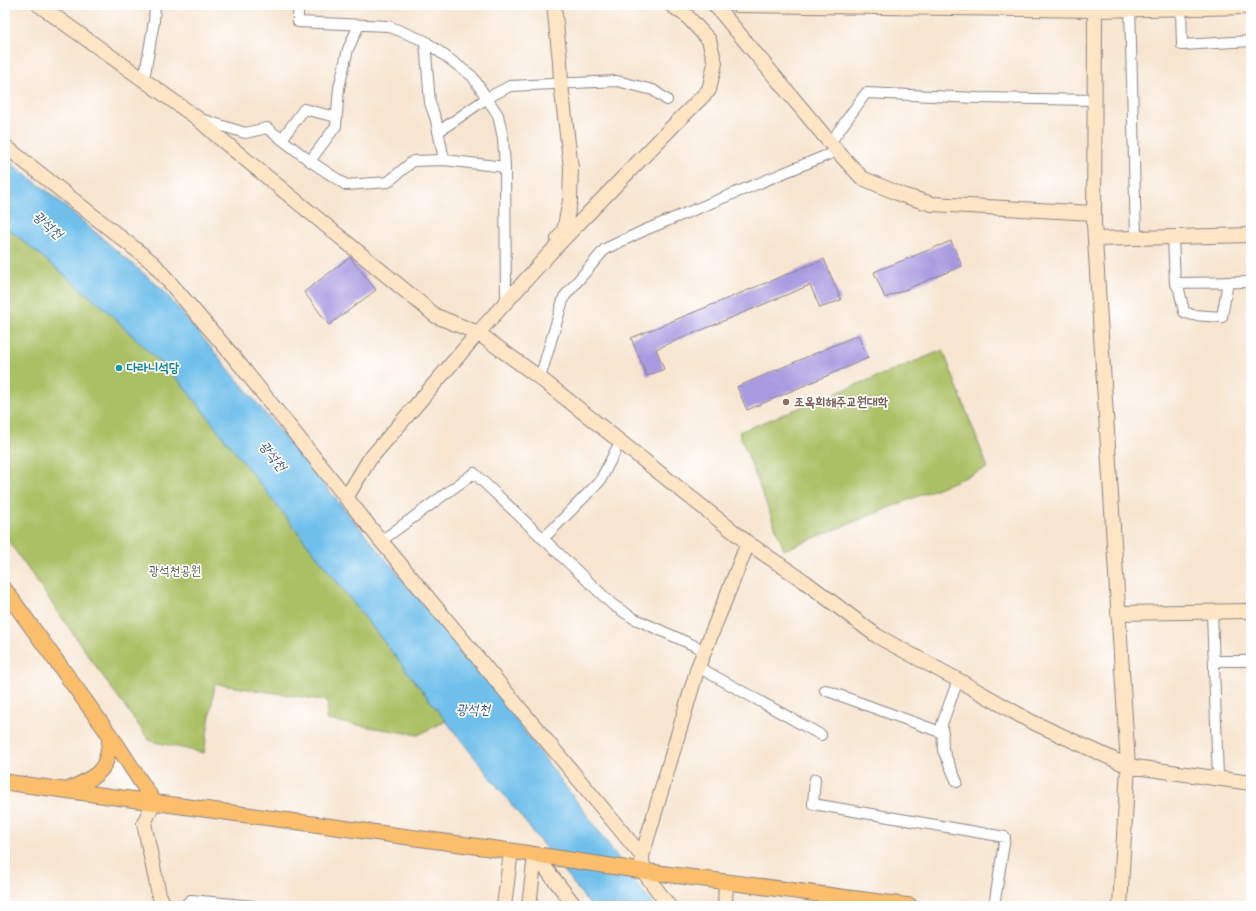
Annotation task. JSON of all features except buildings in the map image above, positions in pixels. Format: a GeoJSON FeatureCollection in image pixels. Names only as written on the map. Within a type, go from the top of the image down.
{"type":"FeatureCollection","features":[{"type":"Feature","properties":{"kind":"main road"},"geometry":{"type":"LineString","coordinates":[[5,590],[110,736],[154,802]]}},
{"type":"Feature","properties":{"kind":"main road"},"geometry":{"type":"LineString","coordinates":[[68,790],[90,778],[104,766],[108,756],[110,736]]}},
{"type":"Feature","properties":{"kind":"main road"},"geometry":{"type":"LineString","coordinates":[[5,782],[511,851],[638,871],[910,906]]}},
{"type":"Feature","properties":{"kind":"street"},"geometry":{"type":"LineString","coordinates":[[39,5],[197,118],[436,316],[478,333],[540,378],[748,543],[804,581],[876,636],[1030,721],[1128,766],[1251,783]]}},
{"type":"Feature","properties":{"kind":"street"},"geometry":{"type":"LineString","coordinates":[[144,80],[154,21],[155,5]]}},
{"type":"Feature","properties":{"kind":"street"},"geometry":{"type":"LineString","coordinates":[[298,5],[298,22],[388,26],[425,41],[472,76],[498,115],[503,138],[505,167],[506,302]]}},
{"type":"Feature","properties":{"kind":"street"},"geometry":{"type":"LineString","coordinates":[[550,253],[564,230],[570,201],[571,168],[560,84],[560,61],[554,5]]}},
{"type":"Feature","properties":{"kind":"street"},"geometry":{"type":"LineString","coordinates":[[346,498],[369,460],[478,333],[550,253],[709,90],[715,63],[709,40],[686,15],[671,5]]}},
{"type":"Feature","properties":{"kind":"street"},"geometry":{"type":"LineString","coordinates":[[715,5],[833,147],[862,178],[902,195],[932,204],[1094,213]]}},
{"type":"Feature","properties":{"kind":"street"},"geometry":{"type":"LineString","coordinates":[[737,5],[1095,8],[1251,7]]}},
{"type":"Feature","properties":{"kind":"street"},"geometry":{"type":"LineString","coordinates":[[1134,7],[1136,238]]}},
{"type":"Feature","properties":{"kind":"street"},"geometry":{"type":"LineString","coordinates":[[1095,8],[1094,239],[1128,766],[1120,906]]}},
{"type":"Feature","properties":{"kind":"street"},"geometry":{"type":"LineString","coordinates":[[1181,8],[1182,45],[1251,42]]}},
{"type":"Feature","properties":{"kind":"street"},"geometry":{"type":"LineString","coordinates":[[310,162],[336,126],[339,88],[348,49],[358,25]]}},
{"type":"Feature","properties":{"kind":"street"},"geometry":{"type":"LineString","coordinates":[[425,41],[430,103],[436,120],[444,160]]}},
{"type":"Feature","properties":{"kind":"street"},"geometry":{"type":"LineString","coordinates":[[438,132],[487,98],[510,86],[617,81],[653,90],[667,100]]}},
{"type":"Feature","properties":{"kind":"street"},"geometry":{"type":"LineString","coordinates":[[540,378],[564,297],[605,249],[833,147],[866,93],[977,98],[1094,100]]}},
{"type":"Feature","properties":{"kind":"street"},"geometry":{"type":"LineString","coordinates":[[282,139],[304,108],[336,117]]}},
{"type":"Feature","properties":{"kind":"street"},"geometry":{"type":"LineString","coordinates":[[197,118],[245,133],[267,128],[310,162],[346,185],[388,182],[413,161],[444,160],[505,167]]}},
{"type":"Feature","properties":{"kind":"street"},"geometry":{"type":"LineString","coordinates":[[5,146],[153,263],[233,356],[381,541],[642,856]]}},
{"type":"Feature","properties":{"kind":"street"},"geometry":{"type":"LineString","coordinates":[[1094,239],[1251,235]]}},
{"type":"Feature","properties":{"kind":"street"},"geometry":{"type":"LineString","coordinates":[[1173,237],[1175,283],[1179,289],[1184,312],[1193,315],[1222,317],[1228,282]]}},
{"type":"Feature","properties":{"kind":"street"},"geometry":{"type":"LineString","coordinates":[[1175,283],[1251,282]]}},
{"type":"Feature","properties":{"kind":"street"},"geometry":{"type":"LineString","coordinates":[[543,539],[600,481],[620,442]]}},
{"type":"Feature","properties":{"kind":"street"},"geometry":{"type":"LineString","coordinates":[[381,541],[474,473],[613,605],[633,618],[704,650]]}},
{"type":"Feature","properties":{"kind":"street"},"geometry":{"type":"LineString","coordinates":[[669,906],[638,871],[698,667],[748,543]]}},
{"type":"Feature","properties":{"kind":"street"},"geometry":{"type":"LineString","coordinates":[[1118,613],[1251,611]]}},
{"type":"Feature","properties":{"kind":"street"},"geometry":{"type":"LineString","coordinates":[[1212,612],[1218,778]]}},
{"type":"Feature","properties":{"kind":"street"},"geometry":{"type":"LineString","coordinates":[[1214,661],[1251,660]]}},
{"type":"Feature","properties":{"kind":"street"},"geometry":{"type":"LineString","coordinates":[[698,667],[821,735]]}},
{"type":"Feature","properties":{"kind":"street"},"geometry":{"type":"LineString","coordinates":[[957,782],[944,750],[942,724],[958,680]]}},
{"type":"Feature","properties":{"kind":"street"},"geometry":{"type":"LineString","coordinates":[[825,690],[943,733]]}},
{"type":"Feature","properties":{"kind":"street"},"geometry":{"type":"LineString","coordinates":[[815,779],[813,804],[1005,837],[994,906]]}},
{"type":"Feature","properties":{"kind":"street"},"geometry":{"type":"LineString","coordinates":[[154,802],[144,823],[159,895],[165,906]]}},
{"type":"Feature","properties":{"kind":"street"},"geometry":{"type":"LineString","coordinates":[[504,906],[511,851]]}},
{"type":"Feature","properties":{"kind":"street"},"geometry":{"type":"LineString","coordinates":[[528,906],[535,855]]}},
{"type":"Feature","properties":{"kind":"street"},"geometry":{"type":"LineString","coordinates":[[535,855],[575,906]]}},
{"type":"Feature","properties":{"kind":"street"},"geometry":{"type":"LineString","coordinates":[[725,906],[726,882]]}},
{"type":"Feature","properties":{"kind":"street"},"geometry":{"type":"LineString","coordinates":[[184,906],[191,900],[254,906]]}},
{"type":"Feature","properties":{"kind":"green space","name":"광석천공원"},"geometry":{"type":"Polygon","coordinates":[[[5,226],[103,307],[181,383],[446,721],[418,735],[326,720],[328,701],[215,684],[204,753],[150,741],[5,536],[5,226]]]}},
{"type":"Feature","properties":{"kind":"green space"},"geometry":{"type":"Polygon","coordinates":[[[943,350],[988,468],[784,550],[739,432],[943,350]]]}},
{"type":"Feature","properties":{"kind":"water","name":"광석천"},"geometry":{"type":"Polygon","coordinates":[[[5,159],[47,191],[164,291],[494,690],[654,906],[591,906],[181,383],[103,307],[5,226],[5,159]]]}},
{"type":"Feature","properties":{"kind":"place","name":"다라니석당"},"geometry":{"type":"Point","coordinates":[119,368]}},
{"type":"Feature","properties":{"kind":"place","name":"조옥희해주교원대학"},"geometry":{"type":"Point","coordinates":[786,402]}}]}
